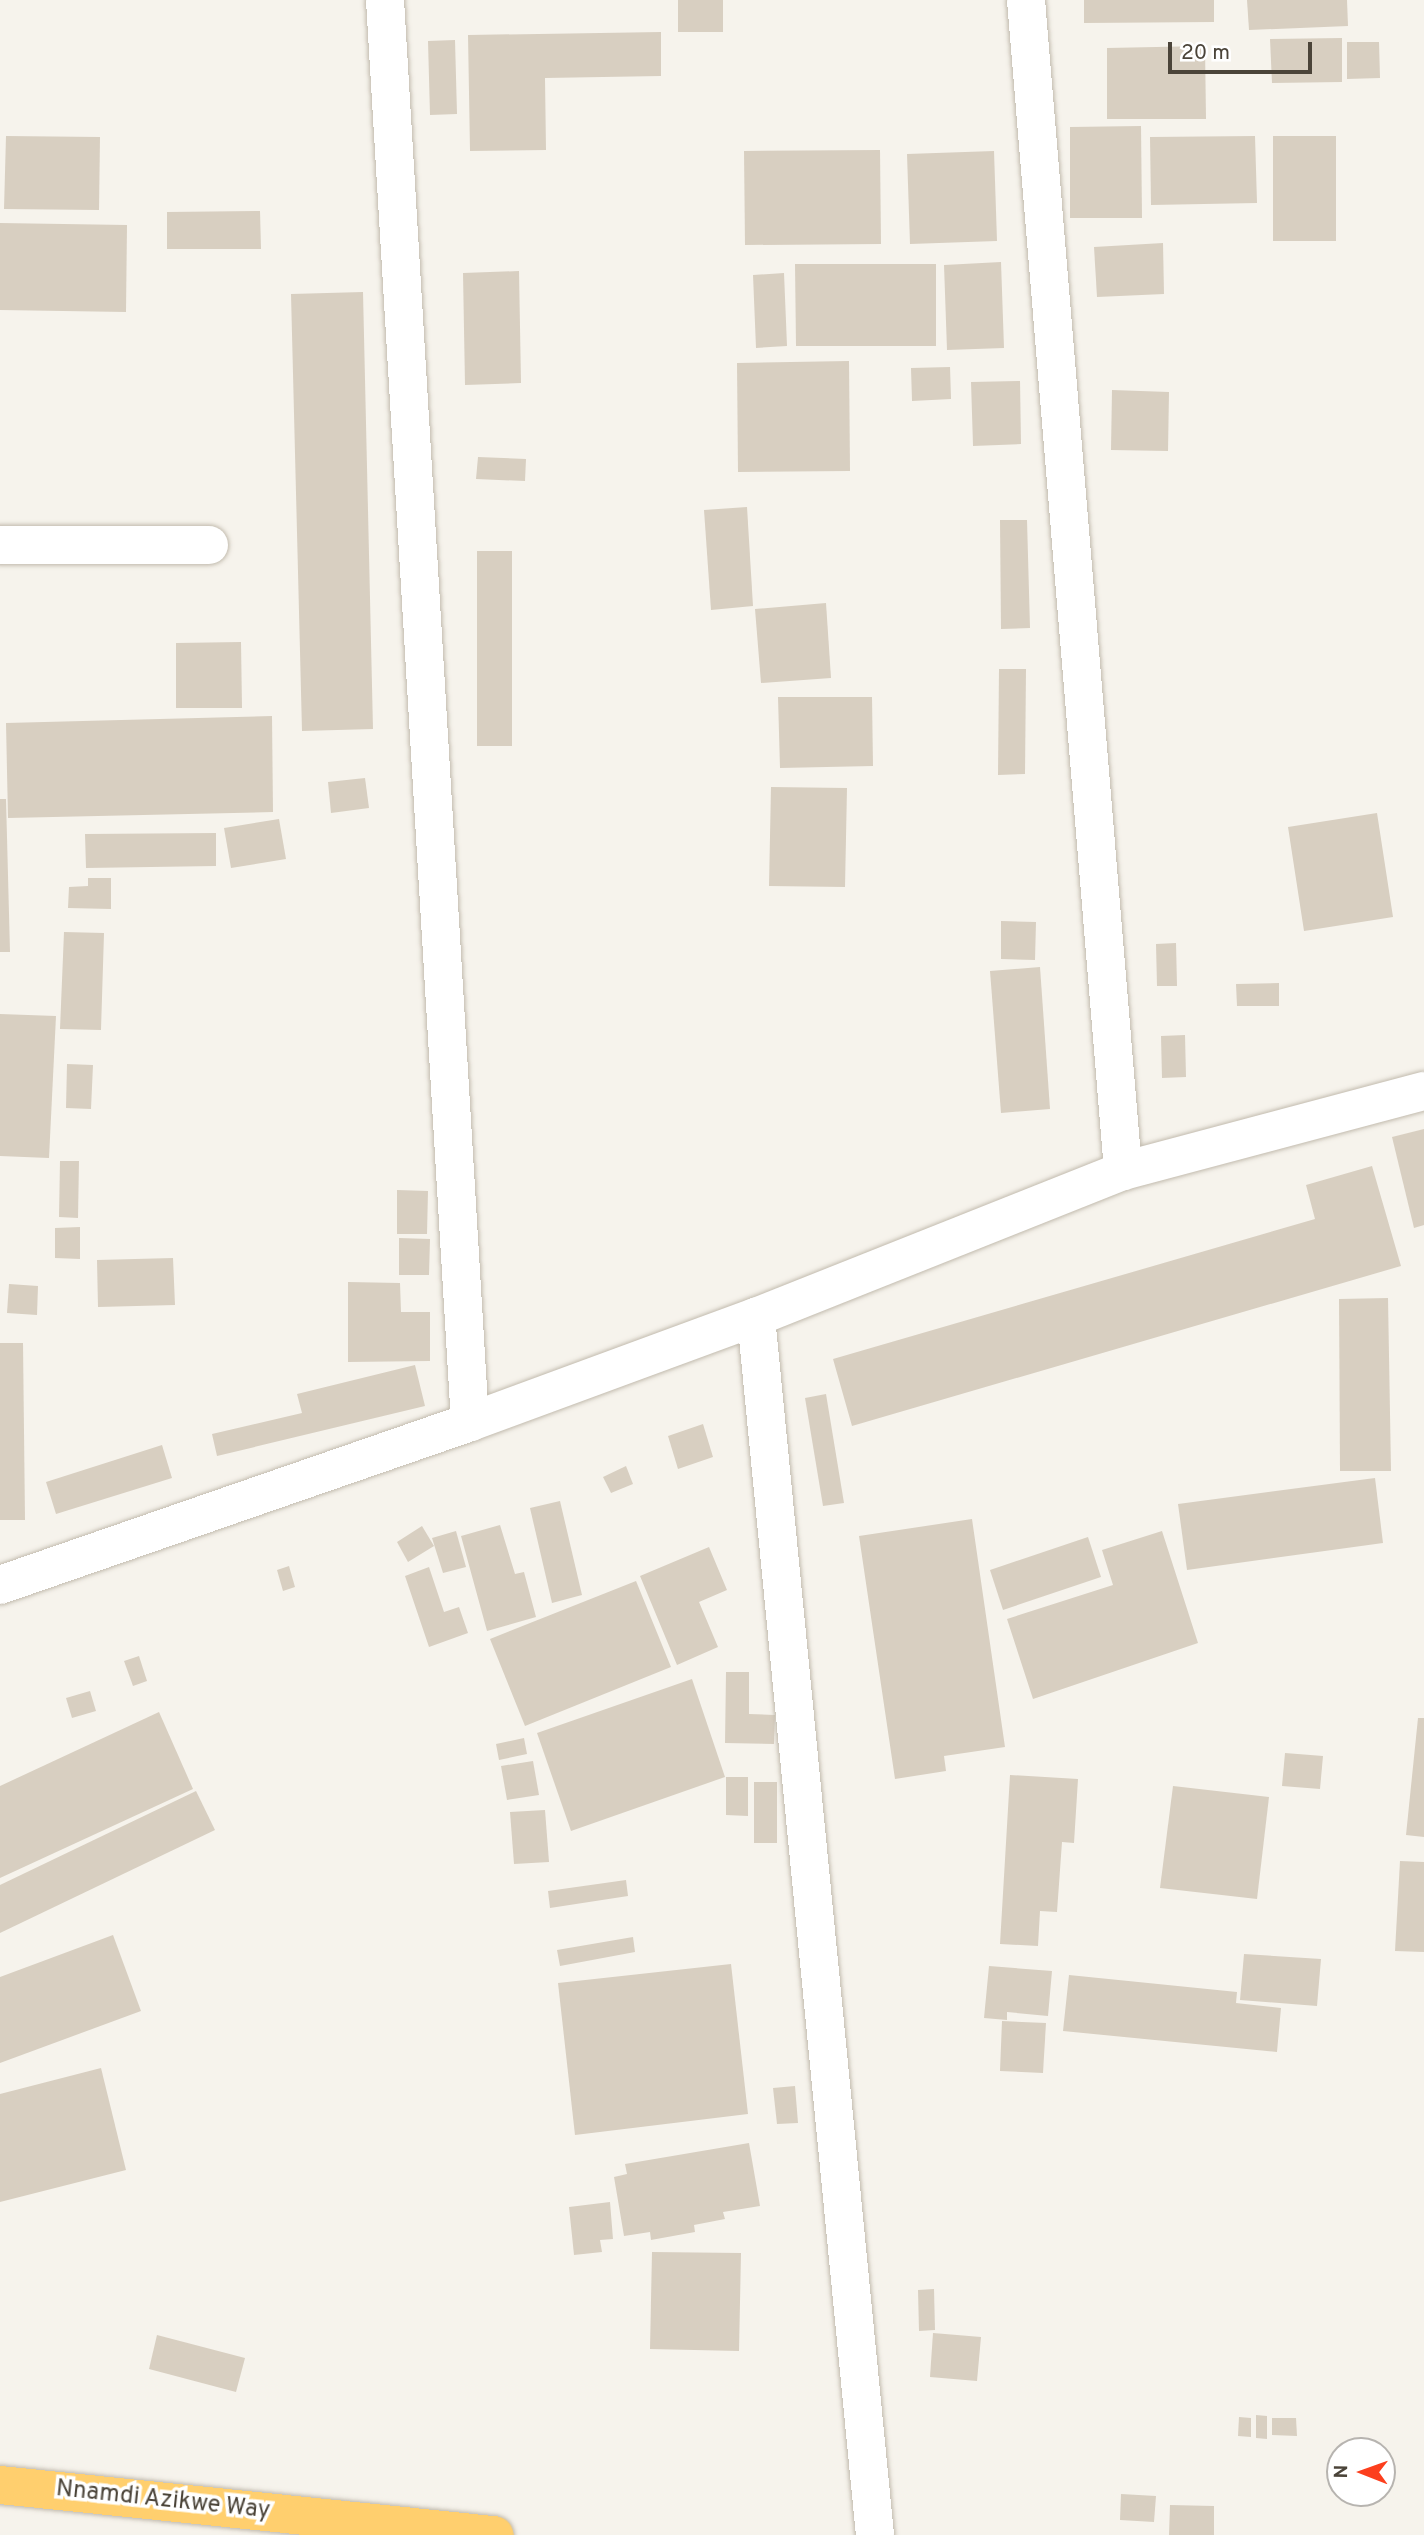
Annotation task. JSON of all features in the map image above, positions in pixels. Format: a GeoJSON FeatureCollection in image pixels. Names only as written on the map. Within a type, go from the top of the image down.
{"type":"FeatureCollection","features":[{"type":"Feature","properties":{"kind":"highway","name":"Nnamdi Azikwe Way"},"geometry":{"type":"LineString","coordinates":[[0,2484],[494,2535]]}},
{"type":"Feature","properties":{"kind":"street"},"geometry":{"type":"LineString","coordinates":[[386,0],[470,1422]]}},
{"type":"Feature","properties":{"kind":"street"},"geometry":{"type":"LineString","coordinates":[[1026,0],[1123,1171]]}},
{"type":"Feature","properties":{"kind":"street"},"geometry":{"type":"LineString","coordinates":[[0,545],[209,545]]}},
{"type":"Feature","properties":{"kind":"street"},"geometry":{"type":"LineString","coordinates":[[0,1585],[470,1422],[756,1317],[1123,1171],[1424,1091]]}},
{"type":"Feature","properties":{"kind":"street"},"geometry":{"type":"LineString","coordinates":[[756,1317],[875,2535]]}},
{"type":"Feature","properties":{"kind":"building"},"geometry":{"type":"Polygon","coordinates":[[[678,0],[723,0],[723,32],[678,32],[678,0]]]}},
{"type":"Feature","properties":{"kind":"building"},"geometry":{"type":"Polygon","coordinates":[[[1084,0],[1214,0],[1214,22],[1084,23],[1084,0]]]}},
{"type":"Feature","properties":{"kind":"building"},"geometry":{"type":"Polygon","coordinates":[[[1247,0],[1347,0],[1348,26],[1249,30],[1247,0]]]}},
{"type":"Feature","properties":{"kind":"building"},"geometry":{"type":"Polygon","coordinates":[[[661,32],[661,76],[545,78],[546,150],[470,151],[468,35],[661,32]]]}},
{"type":"Feature","properties":{"kind":"building"},"geometry":{"type":"Polygon","coordinates":[[[1342,38],[1342,82],[1272,83],[1270,39],[1342,38]]]}},
{"type":"Feature","properties":{"kind":"building"},"geometry":{"type":"Polygon","coordinates":[[[455,40],[457,114],[430,115],[428,41],[455,40]]]}},
{"type":"Feature","properties":{"kind":"building"},"geometry":{"type":"Polygon","coordinates":[[[1347,42],[1379,42],[1380,78],[1347,79],[1347,42]]]}},
{"type":"Feature","properties":{"kind":"building"},"geometry":{"type":"Polygon","coordinates":[[[1205,46],[1206,119],[1107,119],[1107,48],[1205,46]]]}},
{"type":"Feature","properties":{"kind":"building"},"geometry":{"type":"Polygon","coordinates":[[[1141,126],[1142,218],[1070,218],[1070,127],[1141,126]]]}},
{"type":"Feature","properties":{"kind":"building"},"geometry":{"type":"Polygon","coordinates":[[[6,136],[100,137],[99,210],[4,209],[6,136]]]}},
{"type":"Feature","properties":{"kind":"building"},"geometry":{"type":"Polygon","coordinates":[[[1255,136],[1257,203],[1151,205],[1150,137],[1255,136]]]}},
{"type":"Feature","properties":{"kind":"building"},"geometry":{"type":"Polygon","coordinates":[[[1273,136],[1336,136],[1336,241],[1273,241],[1273,136]]]}},
{"type":"Feature","properties":{"kind":"building"},"geometry":{"type":"Polygon","coordinates":[[[880,150],[881,244],[745,245],[744,151],[880,150]]]}},
{"type":"Feature","properties":{"kind":"building"},"geometry":{"type":"Polygon","coordinates":[[[994,151],[997,241],[910,244],[907,154],[994,151]]]}},
{"type":"Feature","properties":{"kind":"building"},"geometry":{"type":"Polygon","coordinates":[[[260,211],[261,249],[167,249],[167,212],[260,211]]]}},
{"type":"Feature","properties":{"kind":"building"},"geometry":{"type":"Polygon","coordinates":[[[0,223],[127,225],[126,312],[0,310],[0,223]]]}},
{"type":"Feature","properties":{"kind":"building"},"geometry":{"type":"Polygon","coordinates":[[[1163,243],[1164,294],[1097,297],[1094,247],[1163,243]]]}},
{"type":"Feature","properties":{"kind":"building"},"geometry":{"type":"Polygon","coordinates":[[[1001,262],[1004,348],[947,350],[944,265],[1001,262]]]}},
{"type":"Feature","properties":{"kind":"building"},"geometry":{"type":"Polygon","coordinates":[[[795,264],[936,264],[936,346],[796,346],[795,264]]]}},
{"type":"Feature","properties":{"kind":"building"},"geometry":{"type":"Polygon","coordinates":[[[519,271],[521,383],[465,385],[463,273],[519,271]]]}},
{"type":"Feature","properties":{"kind":"building"},"geometry":{"type":"Polygon","coordinates":[[[784,273],[787,346],[756,348],[753,275],[784,273]]]}},
{"type":"Feature","properties":{"kind":"building"},"geometry":{"type":"Polygon","coordinates":[[[363,292],[373,729],[302,731],[291,294],[363,292]]]}},
{"type":"Feature","properties":{"kind":"building"},"geometry":{"type":"Polygon","coordinates":[[[849,361],[850,471],[738,472],[737,363],[849,361]]]}},
{"type":"Feature","properties":{"kind":"building"},"geometry":{"type":"Polygon","coordinates":[[[950,367],[951,399],[912,401],[911,368],[950,367]]]}},
{"type":"Feature","properties":{"kind":"building"},"geometry":{"type":"Polygon","coordinates":[[[1020,381],[1021,444],[973,446],[971,382],[1020,381]]]}},
{"type":"Feature","properties":{"kind":"building"},"geometry":{"type":"Polygon","coordinates":[[[1112,390],[1169,392],[1168,451],[1111,450],[1112,390]]]}},
{"type":"Feature","properties":{"kind":"building"},"geometry":{"type":"Polygon","coordinates":[[[478,457],[526,459],[525,481],[476,479],[478,457]]]}},
{"type":"Feature","properties":{"kind":"building"},"geometry":{"type":"Polygon","coordinates":[[[747,507],[753,606],[711,610],[704,510],[747,507]]]}},
{"type":"Feature","properties":{"kind":"building"},"geometry":{"type":"Polygon","coordinates":[[[1000,520],[1027,520],[1030,628],[1001,629],[1000,520]]]}},
{"type":"Feature","properties":{"kind":"building"},"geometry":{"type":"Polygon","coordinates":[[[477,551],[512,551],[512,746],[477,746],[477,551]]]}},
{"type":"Feature","properties":{"kind":"building"},"geometry":{"type":"Polygon","coordinates":[[[826,603],[831,678],[761,683],[755,609],[826,603]]]}},
{"type":"Feature","properties":{"kind":"building"},"geometry":{"type":"Polygon","coordinates":[[[241,642],[242,708],[176,708],[176,643],[241,642]]]}},
{"type":"Feature","properties":{"kind":"building"},"geometry":{"type":"Polygon","coordinates":[[[999,669],[1026,669],[1025,774],[998,775],[999,669]]]}},
{"type":"Feature","properties":{"kind":"building"},"geometry":{"type":"Polygon","coordinates":[[[778,697],[872,697],[873,766],[780,768],[778,697]]]}},
{"type":"Feature","properties":{"kind":"building"},"geometry":{"type":"Polygon","coordinates":[[[272,716],[273,812],[8,818],[6,723],[272,716]]]}},
{"type":"Feature","properties":{"kind":"building"},"geometry":{"type":"Polygon","coordinates":[[[365,778],[369,808],[331,813],[328,782],[365,778]]]}},
{"type":"Feature","properties":{"kind":"building"},"geometry":{"type":"Polygon","coordinates":[[[771,787],[847,788],[845,887],[769,886],[771,787]]]}},
{"type":"Feature","properties":{"kind":"building"},"geometry":{"type":"Polygon","coordinates":[[[0,799],[6,799],[10,952],[0,952],[0,799]]]}},
{"type":"Feature","properties":{"kind":"building"},"geometry":{"type":"Polygon","coordinates":[[[1377,813],[1393,917],[1304,931],[1288,827],[1377,813]]]}},
{"type":"Feature","properties":{"kind":"building"},"geometry":{"type":"Polygon","coordinates":[[[279,819],[286,859],[231,868],[224,828],[279,819]]]}},
{"type":"Feature","properties":{"kind":"building"},"geometry":{"type":"Polygon","coordinates":[[[216,833],[216,866],[86,868],[85,834],[216,833]]]}},
{"type":"Feature","properties":{"kind":"building"},"geometry":{"type":"Polygon","coordinates":[[[88,878],[111,878],[111,909],[68,908],[69,887],[88,886],[88,878]]]}},
{"type":"Feature","properties":{"kind":"building"},"geometry":{"type":"Polygon","coordinates":[[[1001,921],[1036,922],[1035,960],[1001,959],[1001,921]]]}},
{"type":"Feature","properties":{"kind":"building"},"geometry":{"type":"Polygon","coordinates":[[[64,932],[104,933],[101,1030],[60,1029],[64,932]]]}},
{"type":"Feature","properties":{"kind":"building"},"geometry":{"type":"Polygon","coordinates":[[[1176,943],[1177,986],[1157,986],[1156,944],[1176,943]]]}},
{"type":"Feature","properties":{"kind":"building"},"geometry":{"type":"Polygon","coordinates":[[[1040,967],[1050,1109],[1001,1113],[990,971],[1040,967]]]}},
{"type":"Feature","properties":{"kind":"building"},"geometry":{"type":"Polygon","coordinates":[[[1279,983],[1279,1006],[1237,1006],[1236,984],[1279,983]]]}},
{"type":"Feature","properties":{"kind":"building"},"geometry":{"type":"Polygon","coordinates":[[[0,1014],[56,1016],[49,1158],[0,1156],[0,1014]]]}},
{"type":"Feature","properties":{"kind":"building"},"geometry":{"type":"Polygon","coordinates":[[[1185,1035],[1186,1077],[1162,1078],[1161,1036],[1185,1035]]]}},
{"type":"Feature","properties":{"kind":"building"},"geometry":{"type":"Polygon","coordinates":[[[67,1064],[93,1065],[91,1109],[66,1108],[67,1064]]]}},
{"type":"Feature","properties":{"kind":"building"},"geometry":{"type":"Polygon","coordinates":[[[1424,1129],[1424,1225],[1414,1228],[1392,1137],[1424,1129]]]}},
{"type":"Feature","properties":{"kind":"building"},"geometry":{"type":"Polygon","coordinates":[[[60,1161],[79,1161],[78,1218],[59,1217],[60,1161]]]}},
{"type":"Feature","properties":{"kind":"building"},"geometry":{"type":"Polygon","coordinates":[[[1372,1166],[1401,1266],[852,1426],[833,1359],[1315,1219],[1306,1185],[1372,1166]]]}},
{"type":"Feature","properties":{"kind":"building"},"geometry":{"type":"Polygon","coordinates":[[[397,1190],[428,1191],[427,1234],[397,1234],[397,1190]]]}},
{"type":"Feature","properties":{"kind":"building"},"geometry":{"type":"Polygon","coordinates":[[[80,1227],[80,1259],[55,1258],[55,1228],[80,1227]]]}},
{"type":"Feature","properties":{"kind":"building"},"geometry":{"type":"Polygon","coordinates":[[[399,1238],[430,1239],[429,1275],[399,1275],[399,1238]]]}},
{"type":"Feature","properties":{"kind":"building"},"geometry":{"type":"Polygon","coordinates":[[[173,1258],[175,1305],[98,1307],[97,1260],[173,1258]]]}},
{"type":"Feature","properties":{"kind":"building"},"geometry":{"type":"Polygon","coordinates":[[[348,1282],[400,1283],[401,1312],[430,1312],[430,1361],[348,1362],[348,1282]]]}},
{"type":"Feature","properties":{"kind":"building"},"geometry":{"type":"Polygon","coordinates":[[[9,1284],[38,1286],[37,1315],[7,1313],[9,1284]]]}},
{"type":"Feature","properties":{"kind":"building"},"geometry":{"type":"Polygon","coordinates":[[[1388,1298],[1391,1471],[1340,1471],[1339,1299],[1388,1298]]]}},
{"type":"Feature","properties":{"kind":"building"},"geometry":{"type":"Polygon","coordinates":[[[0,1343],[23,1343],[25,1520],[0,1520],[0,1343]]]}},
{"type":"Feature","properties":{"kind":"building"},"geometry":{"type":"Polygon","coordinates":[[[415,1365],[425,1406],[217,1456],[212,1434],[302,1413],[297,1394],[415,1365]]]}},
{"type":"Feature","properties":{"kind":"building"},"geometry":{"type":"Polygon","coordinates":[[[826,1394],[844,1503],[823,1506],[805,1398],[826,1394]]]}},
{"type":"Feature","properties":{"kind":"building"},"geometry":{"type":"Polygon","coordinates":[[[703,1424],[713,1457],[678,1469],[668,1436],[703,1424]]]}},
{"type":"Feature","properties":{"kind":"building"},"geometry":{"type":"Polygon","coordinates":[[[162,1445],[172,1478],[56,1514],[46,1482],[162,1445]]]}},
{"type":"Feature","properties":{"kind":"building"},"geometry":{"type":"Polygon","coordinates":[[[626,1466],[633,1484],[611,1493],[603,1477],[626,1466]]]}},
{"type":"Feature","properties":{"kind":"building"},"geometry":{"type":"Polygon","coordinates":[[[1375,1478],[1383,1543],[1187,1570],[1178,1504],[1375,1478]]]}},
{"type":"Feature","properties":{"kind":"building"},"geometry":{"type":"Polygon","coordinates":[[[560,1501],[582,1595],[552,1603],[530,1508],[560,1501]]]}},
{"type":"Feature","properties":{"kind":"building"},"geometry":{"type":"Polygon","coordinates":[[[972,1519],[1005,1747],[944,1756],[946,1771],[895,1779],[859,1536],[972,1519]]]}},
{"type":"Feature","properties":{"kind":"building"},"geometry":{"type":"Polygon","coordinates":[[[500,1525],[515,1574],[524,1572],[536,1617],[487,1631],[461,1536],[500,1525]]]}},
{"type":"Feature","properties":{"kind":"building"},"geometry":{"type":"Polygon","coordinates":[[[422,1526],[434,1546],[408,1562],[397,1542],[422,1526]]]}},
{"type":"Feature","properties":{"kind":"building"},"geometry":{"type":"Polygon","coordinates":[[[456,1531],[466,1567],[443,1573],[432,1538],[456,1531]]]}},
{"type":"Feature","properties":{"kind":"building"},"geometry":{"type":"Polygon","coordinates":[[[1162,1531],[1198,1643],[1033,1699],[1007,1619],[1113,1585],[1102,1550],[1162,1531]]]}},
{"type":"Feature","properties":{"kind":"building"},"geometry":{"type":"Polygon","coordinates":[[[1088,1537],[1101,1577],[1003,1610],[990,1570],[1088,1537]]]}},
{"type":"Feature","properties":{"kind":"building"},"geometry":{"type":"Polygon","coordinates":[[[709,1547],[727,1590],[699,1602],[718,1647],[677,1665],[640,1576],[709,1547]]]}},
{"type":"Feature","properties":{"kind":"building"},"geometry":{"type":"Polygon","coordinates":[[[289,1566],[295,1587],[283,1591],[277,1570],[289,1566]]]}},
{"type":"Feature","properties":{"kind":"building"},"geometry":{"type":"Polygon","coordinates":[[[429,1567],[444,1612],[459,1607],[468,1633],[429,1647],[405,1576],[429,1567]]]}},
{"type":"Feature","properties":{"kind":"building"},"geometry":{"type":"Polygon","coordinates":[[[636,1581],[671,1667],[525,1726],[490,1639],[636,1581]]]}},
{"type":"Feature","properties":{"kind":"building"},"geometry":{"type":"Polygon","coordinates":[[[139,1656],[147,1681],[133,1686],[124,1661],[139,1656]]]}},
{"type":"Feature","properties":{"kind":"building"},"geometry":{"type":"Polygon","coordinates":[[[726,1672],[749,1672],[749,1714],[775,1715],[774,1744],[725,1743],[726,1672]]]}},
{"type":"Feature","properties":{"kind":"building"},"geometry":{"type":"Polygon","coordinates":[[[692,1679],[725,1777],[571,1831],[537,1733],[692,1679]]]}},
{"type":"Feature","properties":{"kind":"building"},"geometry":{"type":"Polygon","coordinates":[[[90,1691],[96,1711],[72,1718],[66,1698],[90,1691]]]}},
{"type":"Feature","properties":{"kind":"building"},"geometry":{"type":"Polygon","coordinates":[[[159,1712],[193,1789],[0,1878],[0,1786],[159,1712]]]}},
{"type":"Feature","properties":{"kind":"building"},"geometry":{"type":"Polygon","coordinates":[[[1418,1718],[1424,1718],[1424,1837],[1406,1835],[1418,1718]]]}},
{"type":"Feature","properties":{"kind":"building"},"geometry":{"type":"Polygon","coordinates":[[[524,1738],[527,1754],[499,1760],[496,1744],[524,1738]]]}},
{"type":"Feature","properties":{"kind":"building"},"geometry":{"type":"Polygon","coordinates":[[[1285,1753],[1323,1756],[1320,1789],[1282,1786],[1285,1753]]]}},
{"type":"Feature","properties":{"kind":"building"},"geometry":{"type":"Polygon","coordinates":[[[533,1761],[539,1795],[507,1800],[501,1766],[533,1761]]]}},
{"type":"Feature","properties":{"kind":"building"},"geometry":{"type":"Polygon","coordinates":[[[1010,1775],[1078,1779],[1074,1843],[1062,1842],[1057,1912],[1040,1911],[1038,1946],[1000,1944],[1010,1775]]]}},
{"type":"Feature","properties":{"kind":"building"},"geometry":{"type":"Polygon","coordinates":[[[726,1777],[748,1777],[748,1816],[726,1815],[726,1777]]]}},
{"type":"Feature","properties":{"kind":"building"},"geometry":{"type":"Polygon","coordinates":[[[754,1782],[777,1782],[777,1843],[754,1843],[754,1782]]]}},
{"type":"Feature","properties":{"kind":"building"},"geometry":{"type":"Polygon","coordinates":[[[1173,1786],[1269,1797],[1257,1899],[1160,1888],[1173,1786]]]}},
{"type":"Feature","properties":{"kind":"building"},"geometry":{"type":"Polygon","coordinates":[[[196,1791],[215,1830],[0,1933],[0,1885],[196,1791]]]}},
{"type":"Feature","properties":{"kind":"building"},"geometry":{"type":"Polygon","coordinates":[[[545,1810],[549,1862],[514,1864],[510,1812],[545,1810]]]}},
{"type":"Feature","properties":{"kind":"building"},"geometry":{"type":"Polygon","coordinates":[[[1400,1861],[1424,1862],[1424,1952],[1395,1951],[1400,1861]]]}},
{"type":"Feature","properties":{"kind":"building"},"geometry":{"type":"Polygon","coordinates":[[[626,1880],[628,1896],[550,1908],[548,1891],[626,1880]]]}},
{"type":"Feature","properties":{"kind":"building"},"geometry":{"type":"Polygon","coordinates":[[[113,1935],[141,2011],[0,2063],[0,1977],[113,1935]]]}},
{"type":"Feature","properties":{"kind":"building"},"geometry":{"type":"Polygon","coordinates":[[[633,1937],[635,1952],[560,1966],[557,1950],[633,1937]]]}},
{"type":"Feature","properties":{"kind":"building"},"geometry":{"type":"Polygon","coordinates":[[[1244,1954],[1321,1959],[1317,2006],[1240,2000],[1244,1954]]]}},
{"type":"Feature","properties":{"kind":"building"},"geometry":{"type":"Polygon","coordinates":[[[731,1964],[748,2114],[575,2135],[558,1983],[731,1964]]]}},
{"type":"Feature","properties":{"kind":"building"},"geometry":{"type":"Polygon","coordinates":[[[989,1966],[1052,1971],[1048,2016],[1007,2012],[1007,2020],[984,2018],[989,1966]]]}},
{"type":"Feature","properties":{"kind":"building"},"geometry":{"type":"Polygon","coordinates":[[[1069,1975],[1237,1992],[1236,2003],[1281,2008],[1277,2052],[1063,2031],[1069,1975]]]}},
{"type":"Feature","properties":{"kind":"building"},"geometry":{"type":"Polygon","coordinates":[[[1002,2021],[1046,2023],[1043,2073],[1000,2071],[1002,2021]]]}},
{"type":"Feature","properties":{"kind":"building"},"geometry":{"type":"Polygon","coordinates":[[[101,2068],[126,2170],[0,2202],[0,2094],[101,2068]]]}},
{"type":"Feature","properties":{"kind":"building"},"geometry":{"type":"Polygon","coordinates":[[[795,2086],[798,2123],[777,2124],[773,2088],[795,2086]]]}},
{"type":"Feature","properties":{"kind":"building"},"geometry":{"type":"Polygon","coordinates":[[[749,2143],[760,2206],[723,2212],[725,2219],[694,2225],[695,2232],[651,2240],[650,2232],[624,2236],[614,2177],[627,2174],[625,2164],[749,2143]]]}},
{"type":"Feature","properties":{"kind":"building"},"geometry":{"type":"Polygon","coordinates":[[[610,2202],[613,2239],[600,2240],[602,2252],[574,2255],[569,2207],[610,2202]]]}},
{"type":"Feature","properties":{"kind":"building"},"geometry":{"type":"Polygon","coordinates":[[[652,2252],[741,2253],[739,2351],[650,2349],[652,2252]]]}},
{"type":"Feature","properties":{"kind":"building"},"geometry":{"type":"Polygon","coordinates":[[[934,2289],[935,2330],[919,2331],[918,2290],[934,2289]]]}},
{"type":"Feature","properties":{"kind":"building"},"geometry":{"type":"Polygon","coordinates":[[[933,2333],[981,2337],[977,2381],[930,2377],[933,2333]]]}},
{"type":"Feature","properties":{"kind":"building"},"geometry":{"type":"Polygon","coordinates":[[[157,2335],[245,2358],[236,2392],[149,2369],[157,2335]]]}},
{"type":"Feature","properties":{"kind":"building"},"geometry":{"type":"Polygon","coordinates":[[[1256,2415],[1267,2416],[1267,2439],[1256,2438],[1256,2415]]]}},
{"type":"Feature","properties":{"kind":"building"},"geometry":{"type":"Polygon","coordinates":[[[1239,2417],[1251,2418],[1251,2437],[1238,2436],[1239,2417]]]}},
{"type":"Feature","properties":{"kind":"building"},"geometry":{"type":"Polygon","coordinates":[[[1272,2418],[1296,2418],[1297,2436],[1272,2435],[1272,2418]]]}},
{"type":"Feature","properties":{"kind":"building"},"geometry":{"type":"Polygon","coordinates":[[[1121,2494],[1156,2496],[1154,2522],[1120,2520],[1121,2494]]]}},
{"type":"Feature","properties":{"kind":"building"},"geometry":{"type":"Polygon","coordinates":[[[1170,2505],[1214,2506],[1214,2535],[1169,2535],[1170,2505]]]}}]}
